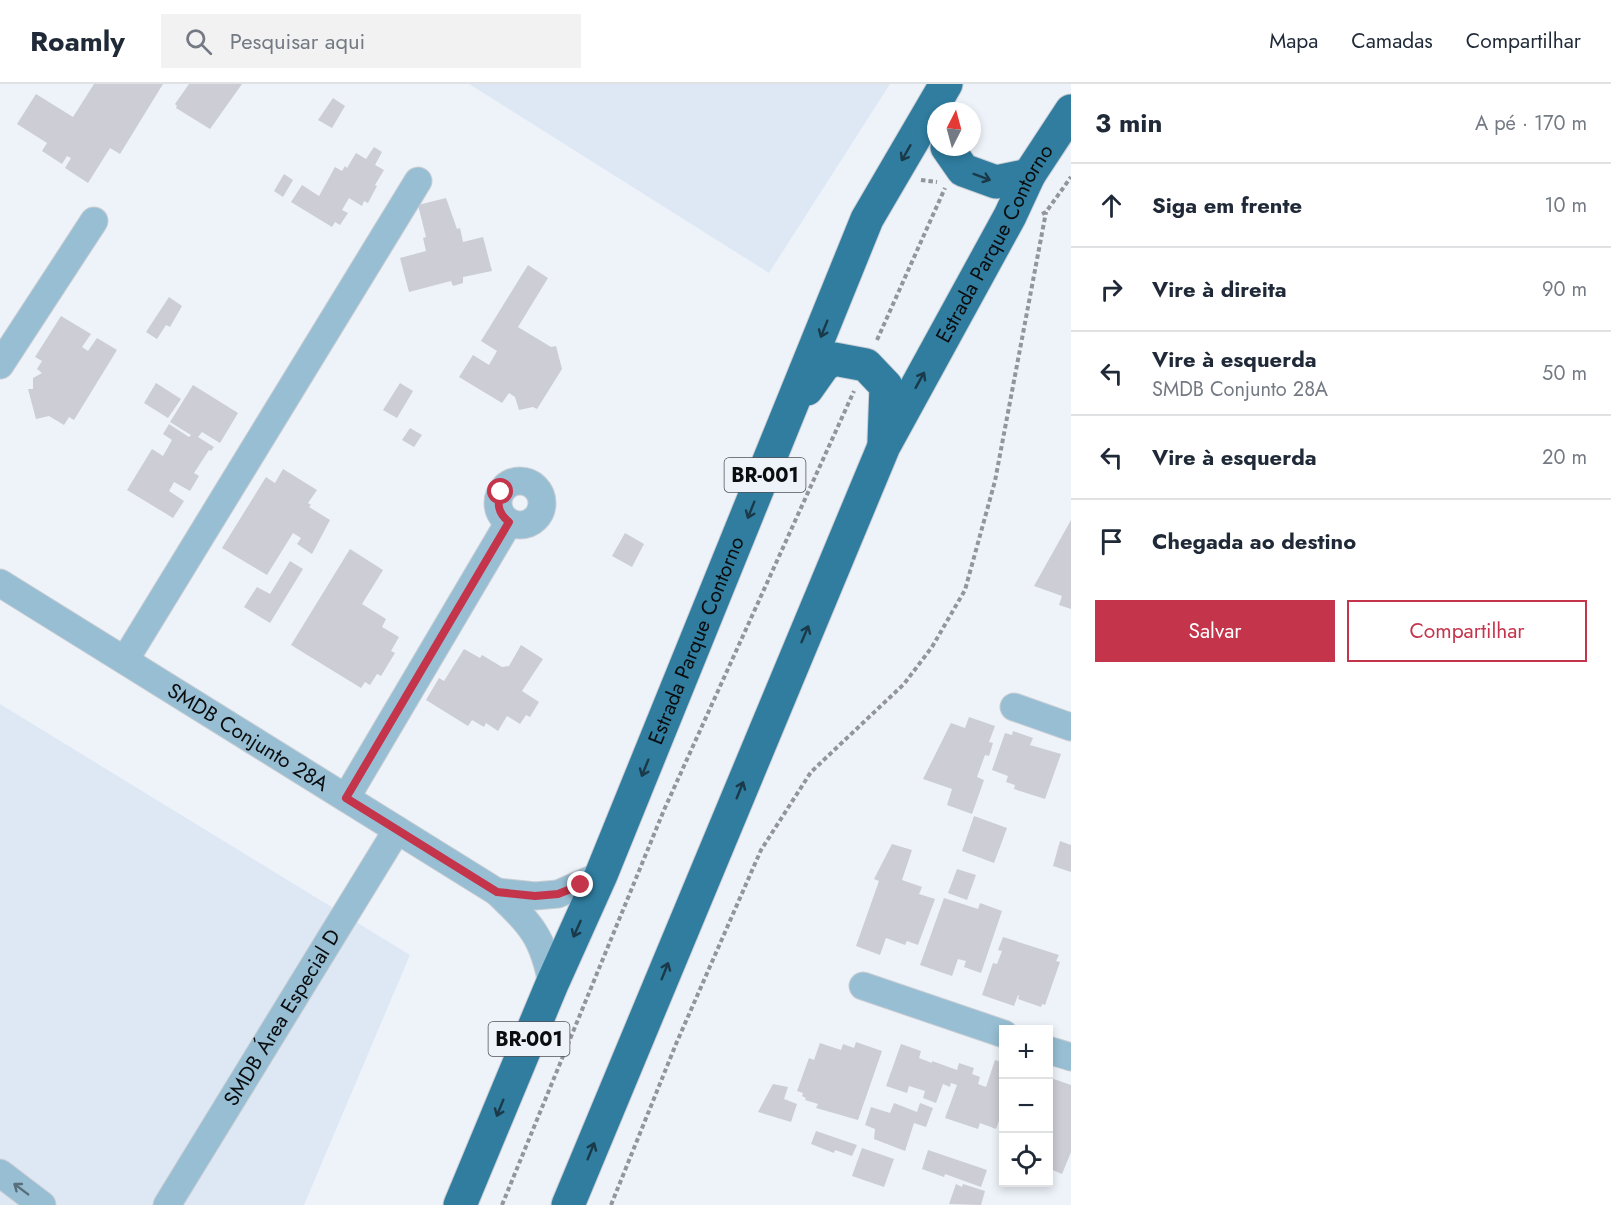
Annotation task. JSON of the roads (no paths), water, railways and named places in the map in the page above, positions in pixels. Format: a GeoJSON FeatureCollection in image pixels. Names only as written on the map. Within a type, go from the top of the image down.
{"type":"FeatureCollection","features":[{"type":"Feature","properties":{"kind":"highway","name":"Estrada Parque Contorno"},"geometry":{"type":"LineString","coordinates":[[460,1205],[552,984],[601,875],[790,414],[867,219],[943,95]]}},
{"type":"Feature","properties":{"kind":"highway","name":"Estrada Parque Contorno"},"geometry":{"type":"LineString","coordinates":[[568,1205],[884,446],[1010,216],[1029,175],[1071,111]]}},
{"type":"Feature","properties":{"kind":"highway"},"geometry":{"type":"LineString","coordinates":[[954,156],[963,170],[996,182],[1029,175]]}},
{"type":"Feature","properties":{"kind":"highway"},"geometry":{"type":"LineString","coordinates":[[790,414],[824,364],[830,359],[866,365],[886,386],[884,446]]}},
{"type":"Feature","properties":{"kind":"street"},"geometry":{"type":"LineString","coordinates":[[125,660],[418,181]]}},
{"type":"Feature","properties":{"kind":"street"},"geometry":{"type":"LineString","coordinates":[[0,365],[94,221]]}},
{"type":"Feature","properties":{"kind":"street"},"geometry":{"type":"LineString","coordinates":[[346,798],[509,522]]}},
{"type":"Feature","properties":{"kind":"street","name":"SMDB Conjunto 28A"},"geometry":{"type":"LineString","coordinates":[[0,583],[497,892]]}},
{"type":"Feature","properties":{"kind":"street"},"geometry":{"type":"LineString","coordinates":[[1014,707],[1071,727]]}},
{"type":"Feature","properties":{"kind":"street","name":"SMDB Área Especial D"},"geometry":{"type":"LineString","coordinates":[[166,1205],[398,830]]}},
{"type":"Feature","properties":{"kind":"street"},"geometry":{"type":"LineString","coordinates":[[497,892],[535,896],[558,894],[601,875]]}},
{"type":"Feature","properties":{"kind":"street"},"geometry":{"type":"LineString","coordinates":[[497,892],[524,918],[539,939],[547,960],[552,984]]}},
{"type":"Feature","properties":{"kind":"street"},"geometry":{"type":"LineString","coordinates":[[863,986],[999,1032]]}},
{"type":"Feature","properties":{"kind":"street"},"geometry":{"type":"LineString","coordinates":[[1053,1052],[1071,1057]]}},
{"type":"Feature","properties":{"kind":"street"},"geometry":{"type":"LineString","coordinates":[[0,1173],[42,1205]]}}]}
